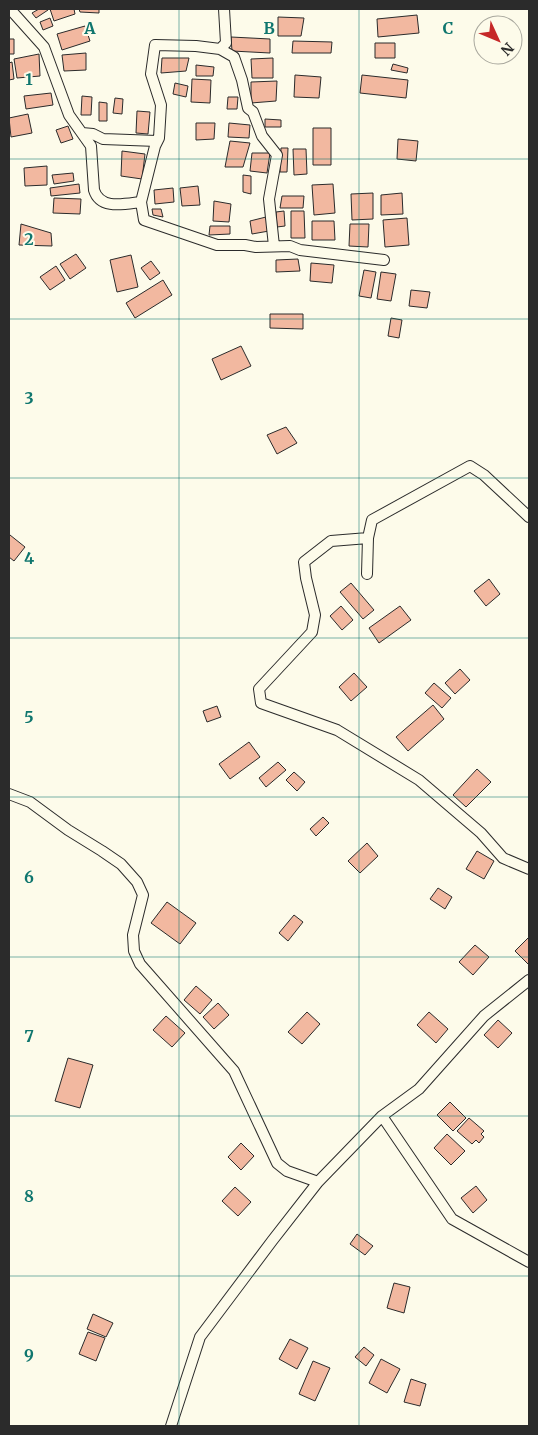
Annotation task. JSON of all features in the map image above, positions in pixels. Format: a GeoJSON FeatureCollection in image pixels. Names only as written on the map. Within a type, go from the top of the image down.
{"type":"FeatureCollection","features":[{"type":"Feature","properties":{"kind":"street"},"geometry":{"type":"LineString","coordinates":[[10,9],[44,46],[69,115],[90,146],[96,196],[101,201],[113,205],[141,202]]}},
{"type":"Feature","properties":{"kind":"street"},"geometry":{"type":"LineString","coordinates":[[220,49],[226,43],[224,9]]}},
{"type":"Feature","properties":{"kind":"street"},"geometry":{"type":"LineString","coordinates":[[274,246],[270,199],[277,155],[262,136],[253,112],[248,108],[242,80],[234,57],[220,49],[196,46],[154,45],[152,74],[161,105],[159,138],[141,202],[144,220],[217,245],[274,246],[290,246],[300,250],[384,260]]}},
{"type":"Feature","properties":{"kind":"street"},"geometry":{"type":"LineString","coordinates":[[82,133],[93,134],[102,139],[157,142]]}},
{"type":"Feature","properties":{"kind":"street"},"geometry":{"type":"LineString","coordinates":[[368,574],[368,538],[372,520],[470,466],[484,475],[529,517]]}},
{"type":"Feature","properties":{"kind":"street"},"geometry":{"type":"LineString","coordinates":[[368,538],[331,541],[304,562],[315,615],[312,632],[259,689],[261,703],[337,730],[419,780],[481,833],[503,858],[529,869]]}},
{"type":"Feature","properties":{"kind":"street"},"geometry":{"type":"LineString","coordinates":[[9,794],[30,802],[68,830],[122,864],[137,882],[142,896],[133,935],[134,951],[140,964],[234,1071],[277,1163],[287,1170],[318,1182]]}},
{"type":"Feature","properties":{"kind":"street"},"geometry":{"type":"LineString","coordinates":[[171,1426],[200,1337],[318,1182],[382,1116],[419,1089],[484,1016],[529,980]]}},
{"type":"Feature","properties":{"kind":"street"},"geometry":{"type":"LineString","coordinates":[[382,1116],[452,1219],[529,1262]]}},
{"type":"Feature","properties":{"kind":"building"},"geometry":{"type":"Polygon","coordinates":[[[39,9],[48,10],[36,18],[32,13],[39,9]]]}},
{"type":"Feature","properties":{"kind":"building"},"geometry":{"type":"Polygon","coordinates":[[[50,9],[74,9],[75,14],[54,21],[50,9]]]}},
{"type":"Feature","properties":{"kind":"building"},"geometry":{"type":"Polygon","coordinates":[[[79,9],[99,9],[99,13],[80,12],[79,9]]]}},
{"type":"Feature","properties":{"kind":"building"},"geometry":{"type":"Polygon","coordinates":[[[417,15],[419,33],[378,37],[377,19],[417,15]]]}},
{"type":"Feature","properties":{"kind":"building"},"geometry":{"type":"Polygon","coordinates":[[[278,17],[304,18],[301,36],[278,36],[278,17]]]}},
{"type":"Feature","properties":{"kind":"building"},"geometry":{"type":"Polygon","coordinates":[[[50,18],[53,26],[43,30],[40,22],[50,18]]]}},
{"type":"Feature","properties":{"kind":"building"},"geometry":{"type":"Polygon","coordinates":[[[85,26],[90,41],[62,50],[57,34],[85,26]]]}},
{"type":"Feature","properties":{"kind":"building"},"geometry":{"type":"Polygon","coordinates":[[[231,37],[270,39],[270,53],[232,51],[231,37]]]}},
{"type":"Feature","properties":{"kind":"building"},"geometry":{"type":"Polygon","coordinates":[[[9,39],[14,39],[14,54],[9,54],[9,39]]]}},
{"type":"Feature","properties":{"kind":"building"},"geometry":{"type":"Polygon","coordinates":[[[293,41],[332,42],[331,53],[292,53],[293,41]]]}},
{"type":"Feature","properties":{"kind":"building"},"geometry":{"type":"Polygon","coordinates":[[[375,43],[395,43],[395,58],[375,58],[375,43]]]}},
{"type":"Feature","properties":{"kind":"building"},"geometry":{"type":"Polygon","coordinates":[[[86,53],[86,70],[64,71],[62,55],[86,53]]]}},
{"type":"Feature","properties":{"kind":"building"},"geometry":{"type":"Polygon","coordinates":[[[39,54],[40,76],[17,78],[14,59],[39,54]]]}},
{"type":"Feature","properties":{"kind":"building"},"geometry":{"type":"Polygon","coordinates":[[[162,58],[189,58],[186,71],[161,73],[162,58]]]}},
{"type":"Feature","properties":{"kind":"building"},"geometry":{"type":"Polygon","coordinates":[[[273,58],[273,78],[252,78],[251,59],[273,58]]]}},
{"type":"Feature","properties":{"kind":"building"},"geometry":{"type":"Polygon","coordinates":[[[12,62],[14,79],[9,80],[9,63],[12,62]]]}},
{"type":"Feature","properties":{"kind":"building"},"geometry":{"type":"Polygon","coordinates":[[[393,64],[408,68],[407,73],[391,70],[393,64]]]}},
{"type":"Feature","properties":{"kind":"building"},"geometry":{"type":"Polygon","coordinates":[[[196,65],[214,67],[213,76],[196,76],[196,65]]]}},
{"type":"Feature","properties":{"kind":"building"},"geometry":{"type":"Polygon","coordinates":[[[295,75],[321,77],[319,98],[294,97],[295,75]]]}},
{"type":"Feature","properties":{"kind":"building"},"geometry":{"type":"Polygon","coordinates":[[[362,75],[408,80],[406,98],[360,93],[362,75]]]}},
{"type":"Feature","properties":{"kind":"building"},"geometry":{"type":"Polygon","coordinates":[[[192,79],[211,80],[210,103],[191,102],[192,79]]]}},
{"type":"Feature","properties":{"kind":"building"},"geometry":{"type":"Polygon","coordinates":[[[277,81],[276,101],[251,103],[251,82],[277,81]]]}},
{"type":"Feature","properties":{"kind":"building"},"geometry":{"type":"Polygon","coordinates":[[[175,83],[188,86],[186,97],[173,94],[175,83]]]}},
{"type":"Feature","properties":{"kind":"building"},"geometry":{"type":"Polygon","coordinates":[[[51,93],[53,105],[26,109],[24,96],[51,93]]]}},
{"type":"Feature","properties":{"kind":"building"},"geometry":{"type":"Polygon","coordinates":[[[82,96],[92,97],[91,115],[81,115],[82,96]]]}},
{"type":"Feature","properties":{"kind":"building"},"geometry":{"type":"Polygon","coordinates":[[[228,97],[238,97],[237,109],[227,109],[228,97]]]}},
{"type":"Feature","properties":{"kind":"building"},"geometry":{"type":"Polygon","coordinates":[[[115,98],[123,99],[122,114],[113,113],[115,98]]]}},
{"type":"Feature","properties":{"kind":"building"},"geometry":{"type":"Polygon","coordinates":[[[99,102],[107,103],[107,121],[99,121],[99,102]]]}},
{"type":"Feature","properties":{"kind":"building"},"geometry":{"type":"Polygon","coordinates":[[[137,111],[150,112],[148,134],[136,133],[137,111]]]}},
{"type":"Feature","properties":{"kind":"building"},"geometry":{"type":"Polygon","coordinates":[[[28,114],[32,133],[11,137],[9,118],[28,114]]]}},
{"type":"Feature","properties":{"kind":"building"},"geometry":{"type":"Polygon","coordinates":[[[265,119],[281,120],[281,127],[265,127],[265,119]]]}},
{"type":"Feature","properties":{"kind":"building"},"geometry":{"type":"Polygon","coordinates":[[[196,123],[215,123],[214,139],[196,140],[196,123]]]}},
{"type":"Feature","properties":{"kind":"building"},"geometry":{"type":"Polygon","coordinates":[[[229,123],[250,125],[249,138],[228,137],[229,123]]]}},
{"type":"Feature","properties":{"kind":"building"},"geometry":{"type":"Polygon","coordinates":[[[68,126],[73,139],[61,143],[56,130],[68,126]]]}},
{"type":"Feature","properties":{"kind":"building"},"geometry":{"type":"Polygon","coordinates":[[[313,128],[331,128],[331,165],[313,165],[313,128]]]}},
{"type":"Feature","properties":{"kind":"building"},"geometry":{"type":"Polygon","coordinates":[[[398,139],[418,141],[416,161],[397,159],[398,139]]]}},
{"type":"Feature","properties":{"kind":"building"},"geometry":{"type":"Polygon","coordinates":[[[230,141],[250,143],[243,167],[225,167],[230,141]]]}},
{"type":"Feature","properties":{"kind":"building"},"geometry":{"type":"Polygon","coordinates":[[[281,148],[288,148],[287,172],[280,172],[281,148]]]}},
{"type":"Feature","properties":{"kind":"building"},"geometry":{"type":"Polygon","coordinates":[[[293,149],[306,149],[307,174],[294,175],[293,149]]]}},
{"type":"Feature","properties":{"kind":"building"},"geometry":{"type":"Polygon","coordinates":[[[122,151],[145,154],[142,179],[121,176],[122,151]]]}},
{"type":"Feature","properties":{"kind":"building"},"geometry":{"type":"Polygon","coordinates":[[[252,153],[270,153],[267,173],[250,171],[252,153]]]}},
{"type":"Feature","properties":{"kind":"building"},"geometry":{"type":"Polygon","coordinates":[[[47,166],[47,185],[25,186],[24,168],[47,166]]]}},
{"type":"Feature","properties":{"kind":"building"},"geometry":{"type":"Polygon","coordinates":[[[73,173],[74,181],[54,184],[52,175],[73,173]]]}},
{"type":"Feature","properties":{"kind":"building"},"geometry":{"type":"Polygon","coordinates":[[[243,175],[251,176],[251,194],[243,192],[243,175]]]}},
{"type":"Feature","properties":{"kind":"building"},"geometry":{"type":"Polygon","coordinates":[[[79,184],[80,193],[51,196],[50,188],[79,184]]]}},
{"type":"Feature","properties":{"kind":"building"},"geometry":{"type":"Polygon","coordinates":[[[333,184],[335,213],[314,215],[312,185],[333,184]]]}},
{"type":"Feature","properties":{"kind":"building"},"geometry":{"type":"Polygon","coordinates":[[[198,186],[200,205],[182,206],[180,188],[198,186]]]}},
{"type":"Feature","properties":{"kind":"building"},"geometry":{"type":"Polygon","coordinates":[[[173,188],[174,202],[155,204],[154,190],[173,188]]]}},
{"type":"Feature","properties":{"kind":"building"},"geometry":{"type":"Polygon","coordinates":[[[373,193],[373,219],[352,220],[351,194],[373,193]]]}},
{"type":"Feature","properties":{"kind":"building"},"geometry":{"type":"Polygon","coordinates":[[[402,193],[403,214],[381,215],[381,195],[402,193]]]}},
{"type":"Feature","properties":{"kind":"building"},"geometry":{"type":"Polygon","coordinates":[[[282,196],[304,196],[303,208],[280,208],[282,196]]]}},
{"type":"Feature","properties":{"kind":"building"},"geometry":{"type":"Polygon","coordinates":[[[54,198],[81,199],[80,214],[53,213],[54,198]]]}},
{"type":"Feature","properties":{"kind":"building"},"geometry":{"type":"Polygon","coordinates":[[[214,201],[231,204],[229,222],[213,221],[214,201]]]}},
{"type":"Feature","properties":{"kind":"building"},"geometry":{"type":"Polygon","coordinates":[[[152,209],[161,209],[163,217],[153,215],[152,209]]]}},
{"type":"Feature","properties":{"kind":"building"},"geometry":{"type":"Polygon","coordinates":[[[284,211],[285,226],[277,227],[276,212],[284,211]]]}},
{"type":"Feature","properties":{"kind":"building"},"geometry":{"type":"Polygon","coordinates":[[[291,211],[304,211],[305,238],[291,238],[291,211]]]}},
{"type":"Feature","properties":{"kind":"building"},"geometry":{"type":"Polygon","coordinates":[[[266,217],[269,231],[252,234],[250,221],[266,217]]]}},
{"type":"Feature","properties":{"kind":"building"},"geometry":{"type":"Polygon","coordinates":[[[407,218],[409,245],[385,247],[383,220],[407,218]]]}},
{"type":"Feature","properties":{"kind":"building"},"geometry":{"type":"Polygon","coordinates":[[[312,221],[334,221],[335,240],[312,240],[312,221]]]}},
{"type":"Feature","properties":{"kind":"building"},"geometry":{"type":"Polygon","coordinates":[[[21,224],[51,233],[52,246],[19,245],[21,224]]]}},
{"type":"Feature","properties":{"kind":"building"},"geometry":{"type":"Polygon","coordinates":[[[350,224],[369,224],[368,247],[349,246],[350,224]]]}},
{"type":"Feature","properties":{"kind":"building"},"geometry":{"type":"Polygon","coordinates":[[[210,226],[230,226],[230,234],[209,235],[210,226]]]}},
{"type":"Feature","properties":{"kind":"building"},"geometry":{"type":"Polygon","coordinates":[[[76,254],[86,268],[70,279],[60,264],[76,254]]]}},
{"type":"Feature","properties":{"kind":"building"},"geometry":{"type":"Polygon","coordinates":[[[131,255],[138,287],[117,292],[110,260],[131,255]]]}},
{"type":"Feature","properties":{"kind":"building"},"geometry":{"type":"Polygon","coordinates":[[[298,259],[300,271],[276,272],[276,260],[298,259]]]}},
{"type":"Feature","properties":{"kind":"building"},"geometry":{"type":"Polygon","coordinates":[[[151,261],[160,273],[150,280],[141,268],[151,261]]]}},
{"type":"Feature","properties":{"kind":"building"},"geometry":{"type":"Polygon","coordinates":[[[311,263],[334,265],[332,283],[310,281],[311,263]]]}},
{"type":"Feature","properties":{"kind":"building"},"geometry":{"type":"Polygon","coordinates":[[[56,266],[65,280],[50,290],[40,277],[56,266]]]}},
{"type":"Feature","properties":{"kind":"building"},"geometry":{"type":"Polygon","coordinates":[[[364,270],[376,272],[371,298],[359,296],[364,270]]]}},
{"type":"Feature","properties":{"kind":"building"},"geometry":{"type":"Polygon","coordinates":[[[381,272],[396,274],[391,301],[377,299],[381,272]]]}},
{"type":"Feature","properties":{"kind":"building"},"geometry":{"type":"Polygon","coordinates":[[[163,280],[172,295],[135,318],[126,303],[163,280]]]}},
{"type":"Feature","properties":{"kind":"building"},"geometry":{"type":"Polygon","coordinates":[[[411,290],[430,292],[427,308],[409,306],[411,290]]]}},
{"type":"Feature","properties":{"kind":"building"},"geometry":{"type":"Polygon","coordinates":[[[270,314],[303,314],[303,329],[270,328],[270,314]]]}},
{"type":"Feature","properties":{"kind":"building"},"geometry":{"type":"Polygon","coordinates":[[[391,318],[402,320],[399,338],[388,336],[391,318]]]}},
{"type":"Feature","properties":{"kind":"building"},"geometry":{"type":"Polygon","coordinates":[[[241,346],[251,366],[221,380],[212,359],[241,346]]]}},
{"type":"Feature","properties":{"kind":"building"},"geometry":{"type":"Polygon","coordinates":[[[286,427],[297,443],[277,454],[267,435],[286,427]]]}},
{"type":"Feature","properties":{"kind":"building"},"geometry":{"type":"Polygon","coordinates":[[[10,535],[25,547],[14,561],[9,557],[10,535]]]}},
{"type":"Feature","properties":{"kind":"building"},"geometry":{"type":"Polygon","coordinates":[[[489,579],[500,594],[486,606],[474,591],[489,579]]]}},
{"type":"Feature","properties":{"kind":"building"},"geometry":{"type":"Polygon","coordinates":[[[351,583],[374,610],[363,619],[340,592],[351,583]]]}},
{"type":"Feature","properties":{"kind":"building"},"geometry":{"type":"Polygon","coordinates":[[[341,606],[353,620],[342,630],[330,616],[341,606]]]}},
{"type":"Feature","properties":{"kind":"building"},"geometry":{"type":"Polygon","coordinates":[[[400,606],[411,620],[379,643],[369,628],[400,606]]]}},
{"type":"Feature","properties":{"kind":"building"},"geometry":{"type":"Polygon","coordinates":[[[460,669],[470,680],[455,694],[445,683],[460,669]]]}},
{"type":"Feature","properties":{"kind":"building"},"geometry":{"type":"Polygon","coordinates":[[[354,673],[367,687],[351,701],[339,687],[354,673]]]}},
{"type":"Feature","properties":{"kind":"building"},"geometry":{"type":"Polygon","coordinates":[[[434,683],[451,698],[442,708],[425,693],[434,683]]]}},
{"type":"Feature","properties":{"kind":"building"},"geometry":{"type":"Polygon","coordinates":[[[433,705],[444,719],[408,751],[396,737],[433,705]]]}},
{"type":"Feature","properties":{"kind":"building"},"geometry":{"type":"Polygon","coordinates":[[[217,706],[221,717],[207,722],[203,711],[217,706]]]}},
{"type":"Feature","properties":{"kind":"building"},"geometry":{"type":"Polygon","coordinates":[[[249,742],[260,757],[230,779],[219,764],[249,742]]]}},
{"type":"Feature","properties":{"kind":"building"},"geometry":{"type":"Polygon","coordinates":[[[278,762],[286,770],[266,787],[259,778],[278,762]]]}},
{"type":"Feature","properties":{"kind":"building"},"geometry":{"type":"Polygon","coordinates":[[[477,769],[491,782],[466,807],[453,795],[477,769]]]}},
{"type":"Feature","properties":{"kind":"building"},"geometry":{"type":"Polygon","coordinates":[[[294,772],[305,782],[297,791],[286,780],[294,772]]]}},
{"type":"Feature","properties":{"kind":"building"},"geometry":{"type":"Polygon","coordinates":[[[323,817],[329,823],[316,836],[310,829],[323,817]]]}},
{"type":"Feature","properties":{"kind":"building"},"geometry":{"type":"Polygon","coordinates":[[[367,843],[378,856],[360,873],[348,861],[367,843]]]}},
{"type":"Feature","properties":{"kind":"building"},"geometry":{"type":"Polygon","coordinates":[[[477,851],[494,861],[484,879],[466,869],[477,851]]]}},
{"type":"Feature","properties":{"kind":"building"},"geometry":{"type":"Polygon","coordinates":[[[438,888],[452,897],[445,909],[430,899],[438,888]]]}},
{"type":"Feature","properties":{"kind":"building"},"geometry":{"type":"Polygon","coordinates":[[[167,902],[196,923],[180,944],[151,923],[167,902]]]}},
{"type":"Feature","properties":{"kind":"building"},"geometry":{"type":"Polygon","coordinates":[[[294,915],[303,922],[288,941],[279,933],[294,915]]]}},
{"type":"Feature","properties":{"kind":"building"},"geometry":{"type":"Polygon","coordinates":[[[528,938],[529,940],[529,965],[515,951],[528,938]]]}},
{"type":"Feature","properties":{"kind":"building"},"geometry":{"type":"Polygon","coordinates":[[[475,945],[489,957],[473,975],[459,962],[475,945]]]}},
{"type":"Feature","properties":{"kind":"building"},"geometry":{"type":"Polygon","coordinates":[[[196,986],[212,1000],[200,1014],[184,1000],[196,986]]]}},
{"type":"Feature","properties":{"kind":"building"},"geometry":{"type":"Polygon","coordinates":[[[218,1003],[229,1015],[214,1029],[203,1017],[218,1003]]]}},
{"type":"Feature","properties":{"kind":"building"},"geometry":{"type":"Polygon","coordinates":[[[307,1012],[320,1024],[302,1044],[288,1032],[307,1012]]]}},
{"type":"Feature","properties":{"kind":"building"},"geometry":{"type":"Polygon","coordinates":[[[429,1012],[448,1029],[436,1043],[417,1025],[429,1012]]]}},
{"type":"Feature","properties":{"kind":"building"},"geometry":{"type":"Polygon","coordinates":[[[166,1016],[185,1033],[172,1047],[153,1030],[166,1016]]]}},
{"type":"Feature","properties":{"kind":"building"},"geometry":{"type":"Polygon","coordinates":[[[498,1020],[512,1033],[498,1048],[484,1035],[498,1020]]]}},
{"type":"Feature","properties":{"kind":"building"},"geometry":{"type":"Polygon","coordinates":[[[68,1058],[93,1065],[80,1108],[55,1101],[68,1058]]]}},
{"type":"Feature","properties":{"kind":"building"},"geometry":{"type":"Polygon","coordinates":[[[450,1102],[466,1118],[453,1131],[437,1115],[450,1102]]]}},
{"type":"Feature","properties":{"kind":"building"},"geometry":{"type":"Polygon","coordinates":[[[469,1118],[484,1131],[481,1134],[484,1137],[479,1143],[476,1140],[472,1144],[457,1131],[469,1118]]]}},
{"type":"Feature","properties":{"kind":"building"},"geometry":{"type":"Polygon","coordinates":[[[447,1134],[465,1151],[451,1165],[434,1148],[447,1134]]]}},
{"type":"Feature","properties":{"kind":"building"},"geometry":{"type":"Polygon","coordinates":[[[241,1143],[254,1156],[241,1170],[228,1157],[241,1143]]]}},
{"type":"Feature","properties":{"kind":"building"},"geometry":{"type":"Polygon","coordinates":[[[476,1186],[487,1200],[473,1213],[461,1198],[476,1186]]]}},
{"type":"Feature","properties":{"kind":"building"},"geometry":{"type":"Polygon","coordinates":[[[235,1187],[251,1202],[238,1216],[222,1201],[235,1187]]]}},
{"type":"Feature","properties":{"kind":"building"},"geometry":{"type":"Polygon","coordinates":[[[357,1234],[373,1246],[365,1255],[350,1244],[357,1234]]]}},
{"type":"Feature","properties":{"kind":"building"},"geometry":{"type":"Polygon","coordinates":[[[394,1283],[410,1287],[404,1313],[387,1308],[394,1283]]]}},
{"type":"Feature","properties":{"kind":"building"},"geometry":{"type":"Polygon","coordinates":[[[93,1314],[113,1323],[106,1337],[87,1329],[93,1314]]]}},
{"type":"Feature","properties":{"kind":"building"},"geometry":{"type":"Polygon","coordinates":[[[88,1332],[105,1338],[96,1361],[79,1354],[88,1332]]]}},
{"type":"Feature","properties":{"kind":"building"},"geometry":{"type":"Polygon","coordinates":[[[290,1339],[308,1348],[297,1369],[279,1359],[290,1339]]]}},
{"type":"Feature","properties":{"kind":"building"},"geometry":{"type":"Polygon","coordinates":[[[364,1347],[374,1355],[366,1366],[355,1357],[364,1347]]]}},
{"type":"Feature","properties":{"kind":"building"},"geometry":{"type":"Polygon","coordinates":[[[381,1359],[400,1369],[387,1393],[369,1383],[381,1359]]]}},
{"type":"Feature","properties":{"kind":"building"},"geometry":{"type":"Polygon","coordinates":[[[313,1361],[330,1368],[315,1401],[299,1394],[313,1361]]]}},
{"type":"Feature","properties":{"kind":"building"},"geometry":{"type":"Polygon","coordinates":[[[411,1379],[426,1384],[420,1406],[404,1402],[411,1379]]]}}]}
